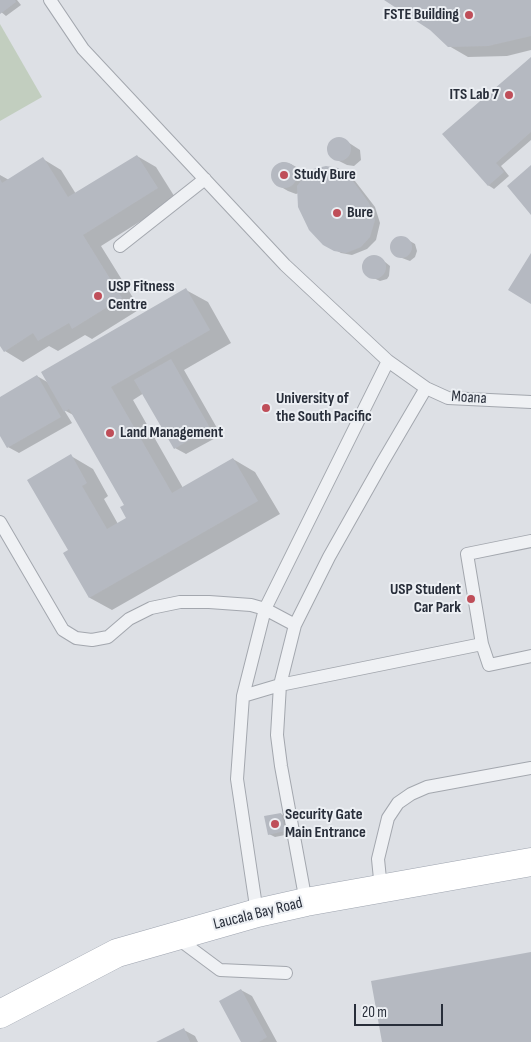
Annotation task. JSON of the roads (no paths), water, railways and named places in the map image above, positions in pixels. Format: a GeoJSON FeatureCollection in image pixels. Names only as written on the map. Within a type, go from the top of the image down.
{"type":"FeatureCollection","features":[{"type":"Feature","properties":{"kind":"main road","name":"Laucala Bay Road"},"geometry":{"type":"LineString","coordinates":[[0,1014],[117,953],[176,936],[257,913],[306,902],[531,862]]}},
{"type":"Feature","properties":{"kind":"lane","name":"Moana"},"geometry":{"type":"LineString","coordinates":[[50,0],[83,49],[285,265],[388,361],[426,388],[448,398],[531,402]]}},
{"type":"Feature","properties":{"kind":"lane"},"geometry":{"type":"LineString","coordinates":[[120,246],[205,178]]}},
{"type":"Feature","properties":{"kind":"lane"},"geometry":{"type":"LineString","coordinates":[[257,913],[237,779],[243,696],[265,609],[388,361]]}},
{"type":"Feature","properties":{"kind":"lane"},"geometry":{"type":"LineString","coordinates":[[306,902],[277,735],[280,685],[295,625],[334,548],[426,388]]}},
{"type":"Feature","properties":{"kind":"lane"},"geometry":{"type":"LineString","coordinates":[[0,522],[63,630],[76,638],[92,640],[108,636],[129,620],[151,608],[180,602],[251,605],[265,609],[295,625]]}},
{"type":"Feature","properties":{"kind":"lane"},"geometry":{"type":"LineString","coordinates":[[531,541],[467,554],[482,644],[489,665],[531,656]]}},
{"type":"Feature","properties":{"kind":"lane"},"geometry":{"type":"LineString","coordinates":[[243,696],[280,685],[482,644]]}},
{"type":"Feature","properties":{"kind":"lane"},"geometry":{"type":"LineString","coordinates":[[381,889],[378,858],[388,818],[398,803],[411,794],[427,787],[531,768]]}},
{"type":"Feature","properties":{"kind":"lane"},"geometry":{"type":"LineString","coordinates":[[176,936],[220,970],[286,973]]}},
{"type":"Feature","properties":{"kind":"place","name":"FSTE Building"},"geometry":{"type":"Point","coordinates":[469,15]}},
{"type":"Feature","properties":{"kind":"place","name":"ITS Lab 7"},"geometry":{"type":"Point","coordinates":[509,95]}},
{"type":"Feature","properties":{"kind":"place","name":"Study Bure"},"geometry":{"type":"Point","coordinates":[284,175]}},
{"type":"Feature","properties":{"kind":"place","name":"Bure"},"geometry":{"type":"Point","coordinates":[337,213]}},
{"type":"Feature","properties":{"kind":"place","name":"USP Fitness Centre"},"geometry":{"type":"Point","coordinates":[98,296]}},
{"type":"Feature","properties":{"kind":"place","name":"University of the South Pacific"},"geometry":{"type":"Point","coordinates":[266,408]}},
{"type":"Feature","properties":{"kind":"place","name":"Land Management"},"geometry":{"type":"Point","coordinates":[110,433]}},
{"type":"Feature","properties":{"kind":"place","name":"USP Student Car Park"},"geometry":{"type":"Point","coordinates":[471,599]}},
{"type":"Feature","properties":{"kind":"place","name":"Security Gate Main Entrance"},"geometry":{"type":"Point","coordinates":[275,824]}}]}
